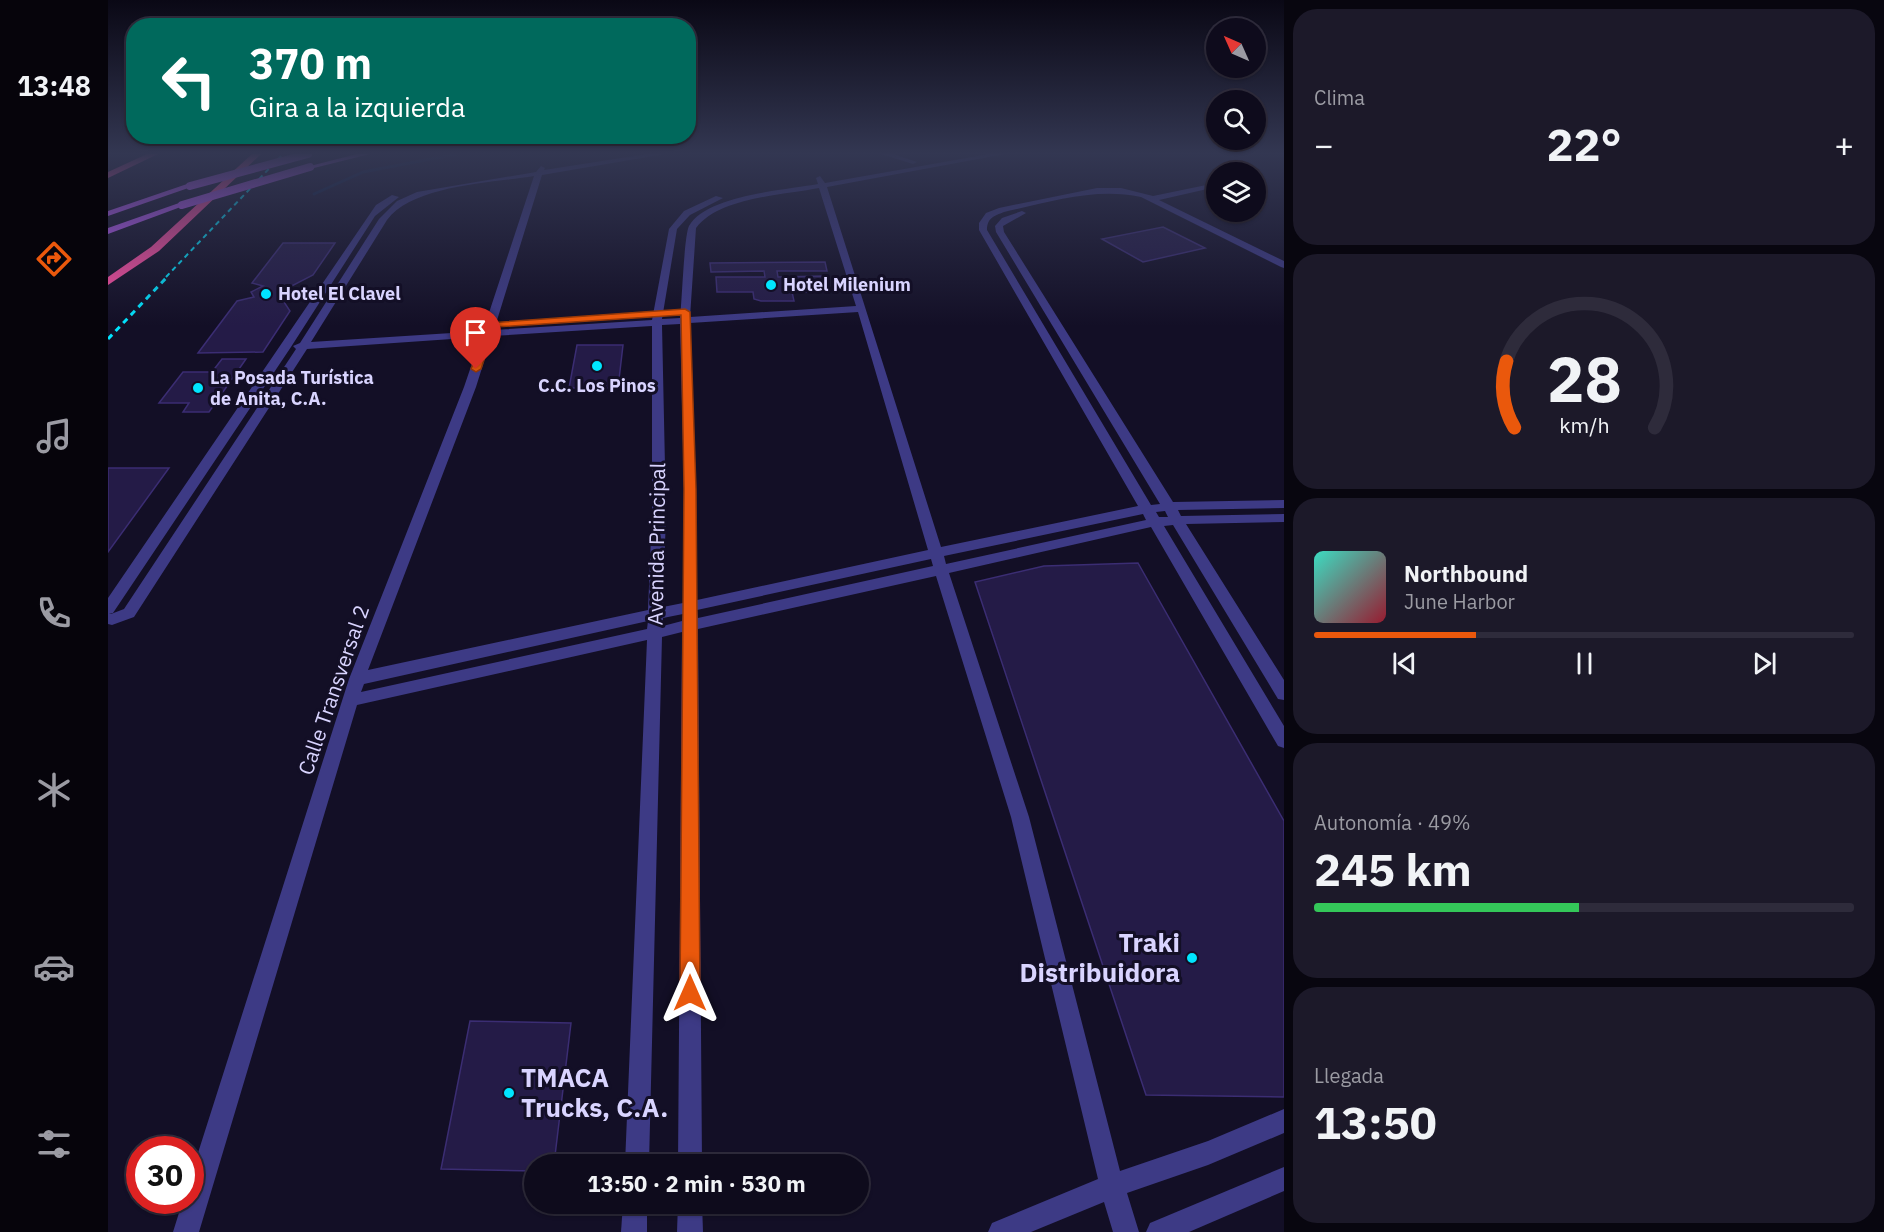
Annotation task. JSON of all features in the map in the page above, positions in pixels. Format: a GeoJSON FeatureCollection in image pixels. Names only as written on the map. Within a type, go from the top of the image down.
{"type":"FeatureCollection","features":[{"type":"Feature","properties":{"kind":"highway"},"geometry":{"type":"LineString","coordinates":[[108,282],[155,249],[195,211]]}},
{"type":"Feature","properties":{"kind":"main road"},"geometry":{"type":"LineString","coordinates":[[108,231],[164,211]]}},
{"type":"Feature","properties":{"kind":"street"},"geometry":{"type":"LineString","coordinates":[[108,609],[375,211]]}},
{"type":"Feature","properties":{"kind":"street"},"geometry":{"type":"LineString","coordinates":[[108,619],[112,620],[129,613],[339,291],[385,211]]}},
{"type":"Feature","properties":{"kind":"street","name":"Calle Transversal 2"},"geometry":{"type":"LineString","coordinates":[[186,1232],[357,679],[470,387],[528,211]]}},
{"type":"Feature","properties":{"kind":"street","name":"Avenida Principal"},"geometry":{"type":"LineString","coordinates":[[637,1154],[659,513],[658,317],[671,236],[681,218],[692,211]]}},
{"type":"Feature","properties":{"kind":"street","name":"Avenida Principal"},"geometry":{"type":"LineString","coordinates":[[690,1154],[690,489],[685,316],[691,234],[700,219],[715,211]]}},
{"type":"Feature","properties":{"kind":"street"},"geometry":{"type":"LineString","coordinates":[[831,211],[941,570],[1020,817],[1112,1186],[1126,1232]]}},
{"type":"Feature","properties":{"kind":"street"},"geometry":{"type":"LineString","coordinates":[[1000,211],[993,213],[984,220],[983,230],[1284,741]]}},
{"type":"Feature","properties":{"kind":"street"},"geometry":{"type":"LineString","coordinates":[[1028,211],[1005,220],[999,229],[1284,694]]}},
{"type":"Feature","properties":{"kind":"street"},"geometry":{"type":"LineString","coordinates":[[1162,211],[1284,274]]}},
{"type":"Feature","properties":{"kind":"street"},"geometry":{"type":"LineString","coordinates":[[1176,211],[1284,265]]}},
{"type":"Feature","properties":{"kind":"street"},"geometry":{"type":"LineString","coordinates":[[1202,232],[1213,230]]}},
{"type":"Feature","properties":{"kind":"street"},"geometry":{"type":"LineString","coordinates":[[358,236],[373,235]]}},
{"type":"Feature","properties":{"kind":"street"},"geometry":{"type":"LineString","coordinates":[[999,257],[1015,257]]}},
{"type":"Feature","properties":{"kind":"street"},"geometry":{"type":"LineString","coordinates":[[322,291],[339,291]]}},
{"type":"Feature","properties":{"kind":"street"},"geometry":{"type":"LineString","coordinates":[[1020,293],[1038,293]]}},
{"type":"Feature","properties":{"kind":"street"},"geometry":{"type":"LineString","coordinates":[[289,342],[861,305]]}},
{"type":"Feature","properties":{"kind":"street"},"geometry":{"type":"LineString","coordinates":[[357,679],[1148,508],[1284,504]]}},
{"type":"Feature","properties":{"kind":"street"},"geometry":{"type":"LineString","coordinates":[[352,700],[529,663],[1156,522],[1284,518]]}},
{"type":"Feature","properties":{"kind":"street"},"geometry":{"type":"LineString","coordinates":[[529,663],[530,641]]}},
{"type":"Feature","properties":{"kind":"street"},"geometry":{"type":"LineString","coordinates":[[1001,1232],[1112,1186],[1208,1154],[1284,1121]]}},
{"type":"Feature","properties":{"kind":"street"},"geometry":{"type":"LineString","coordinates":[[1159,1232],[1284,1179]]}},
{"type":"Feature","properties":{"kind":"street"},"geometry":{"type":"LineString","coordinates":[[634,1232],[635,1214]]}},
{"type":"Feature","properties":{"kind":"street"},"geometry":{"type":"LineString","coordinates":[[690,1214],[690,1232]]}},
{"type":"Feature","properties":{"kind":"building"},"geometry":{"type":"Polygon","coordinates":[[[1163,227],[1205,248],[1143,262],[1102,239],[1163,227]]]}},
{"type":"Feature","properties":{"kind":"building"},"geometry":{"type":"Polygon","coordinates":[[[283,243],[335,243],[313,275],[278,293],[290,311],[263,352],[198,353],[237,301],[254,297],[251,292],[263,286],[252,283],[283,243]]]}},
{"type":"Feature","properties":{"kind":"building","name":"Hotel Milenium"},"geometry":{"type":"Polygon","coordinates":[[[825,262],[827,271],[777,271],[778,277],[824,276],[828,292],[792,292],[794,301],[761,301],[754,299],[753,292],[717,292],[716,277],[765,277],[764,271],[711,272],[710,263],[825,262]]]}},
{"type":"Feature","properties":{"kind":"building","name":"C.C. Los Pinos"},"geometry":{"type":"Polygon","coordinates":[[[577,345],[623,345],[618,388],[569,388],[577,345]]]}},
{"type":"Feature","properties":{"kind":"building","name":"La Posada Turística de Anita, C.A."},"geometry":{"type":"Polygon","coordinates":[[[222,359],[246,359],[209,412],[183,412],[189,403],[159,403],[183,372],[212,372],[222,359]]]}},
{"type":"Feature","properties":{"kind":"building"},"geometry":{"type":"Polygon","coordinates":[[[108,468],[169,468],[108,552],[108,468]]]}},
{"type":"Feature","properties":{"kind":"building","name":"Traki Distribuidora"},"geometry":{"type":"Polygon","coordinates":[[[1138,563],[1284,821],[1284,1097],[1146,1095],[975,582],[1044,566],[1138,563]]]}},
{"type":"Feature","properties":{"kind":"building","name":"TMACA Trucks, C.A."},"geometry":{"type":"Polygon","coordinates":[[[470,1021],[571,1023],[555,1154],[524,1154],[524,1171],[441,1169],[470,1021]]]}},
{"type":"Feature","properties":{"kind":"railway"},"geometry":{"type":"LineString","coordinates":[[166,277],[228,211]]}},
{"type":"Feature","properties":{"kind":"railway"},"geometry":{"type":"LineString","coordinates":[[108,339],[168,276]]}},
{"type":"Feature","properties":{"kind":"place","name":"Hotel Milenium"},"geometry":{"type":"Point","coordinates":[771,285]}},
{"type":"Feature","properties":{"kind":"place","name":"Hotel El Clavel"},"geometry":{"type":"Point","coordinates":[266,294]}},
{"type":"Feature","properties":{"kind":"place","name":"C.C. Los Pinos"},"geometry":{"type":"Point","coordinates":[597,366]}},
{"type":"Feature","properties":{"kind":"place","name":"La Posada Turística de Anita, C.A."},"geometry":{"type":"Point","coordinates":[198,388]}},
{"type":"Feature","properties":{"kind":"place","name":"Traki Distribuidora"},"geometry":{"type":"Point","coordinates":[1192,958]}},
{"type":"Feature","properties":{"kind":"place","name":"TMACA Trucks, C.A."},"geometry":{"type":"Point","coordinates":[509,1093]}},
{"type":"Feature","properties":{"kind":"route"},"geometry":{"type":"LineString","coordinates":[[476,369],[491,325],[685,312],[690,489],[690,993]]}}]}
